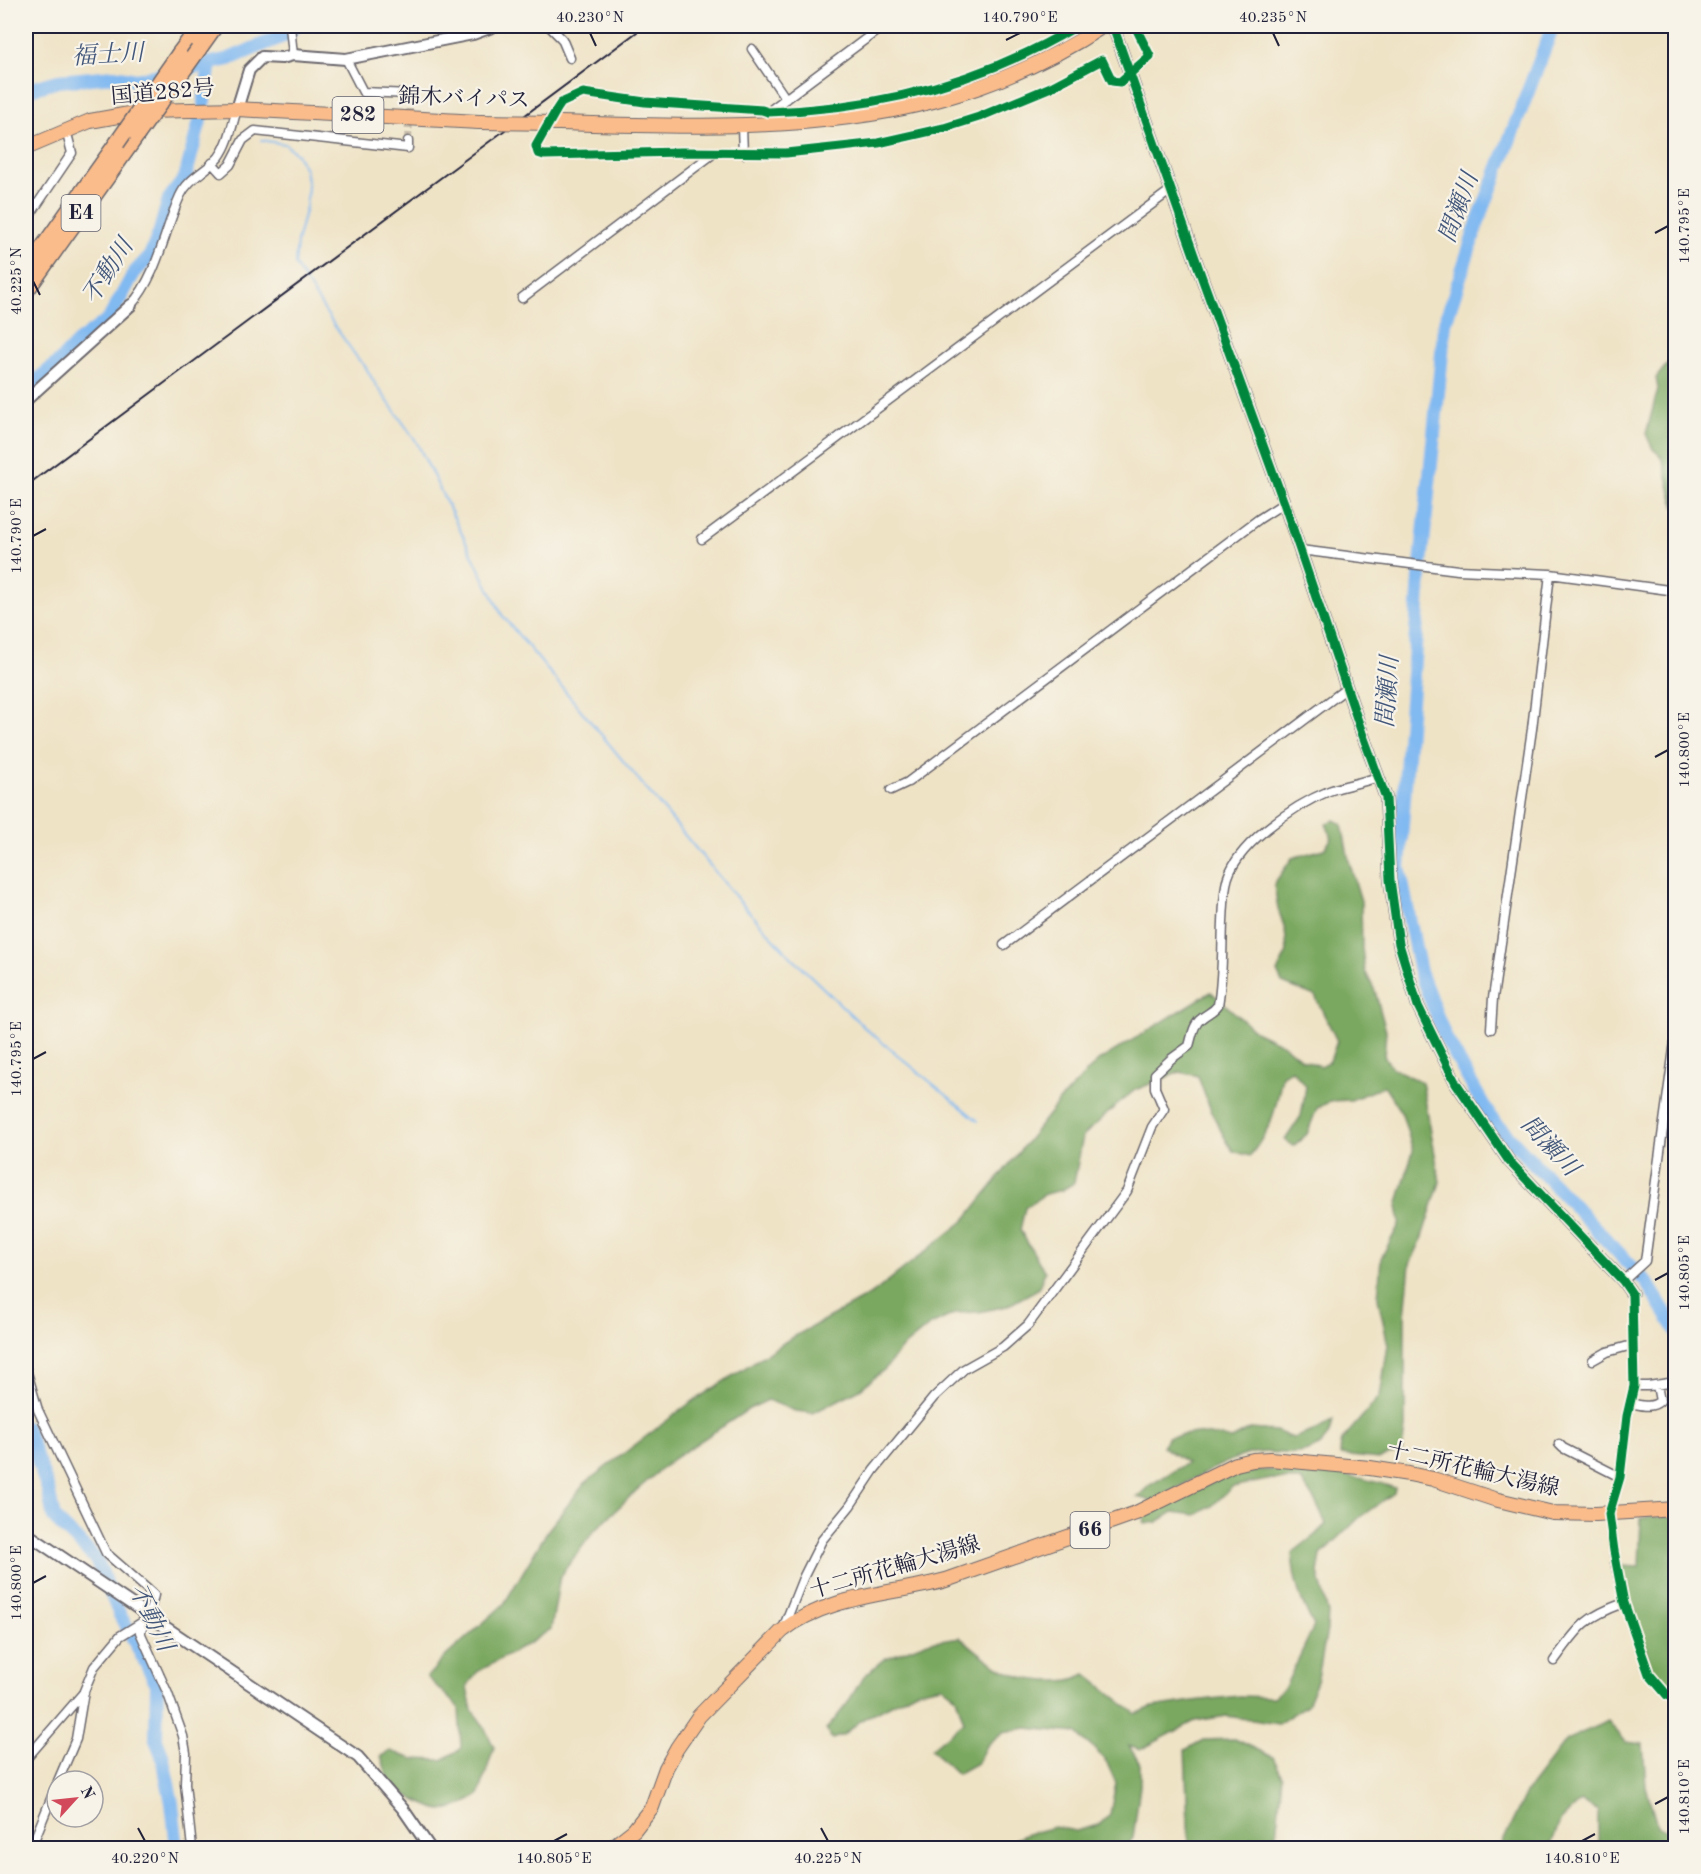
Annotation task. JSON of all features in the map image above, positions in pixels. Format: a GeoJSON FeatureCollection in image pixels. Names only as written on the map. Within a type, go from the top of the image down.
{"type":"FeatureCollection","features":[{"type":"Feature","properties":{"kind":"highway","name":"E4"},"geometry":{"type":"LineString","coordinates":[[26,270],[200,26]]}},
{"type":"Feature","properties":{"kind":"highway","name":"E4"},"geometry":{"type":"LineString","coordinates":[[26,291],[215,26]]}},
{"type":"Feature","properties":{"kind":"main road","name":"錦木バイパス"},"geometry":{"type":"LineString","coordinates":[[237,109],[479,122],[742,126],[766,118],[839,120],[902,109],[969,91],[1038,63],[1103,26]]}},
{"type":"Feature","properties":{"kind":"main road","name":"国道282号"},"geometry":{"type":"LineString","coordinates":[[26,148],[90,121],[146,111],[237,109]]}},
{"type":"Feature","properties":{"kind":"main road","name":"十二所花輪大湯線"},"geometry":{"type":"LineString","coordinates":[[613,1848],[634,1830],[652,1807],[676,1748],[699,1716],[782,1631],[811,1612],[837,1603],[946,1580],[1116,1521],[1236,1464],[1270,1459],[1370,1468],[1433,1479],[1494,1499],[1572,1515],[1676,1509]]}},
{"type":"Feature","properties":{"kind":"street"},"geometry":{"type":"LineString","coordinates":[[290,26],[293,55]]}},
{"type":"Feature","properties":{"kind":"street"},"geometry":{"type":"LineString","coordinates":[[26,400],[141,294],[153,270],[181,194],[193,178],[220,155],[228,140],[249,70],[262,57],[282,58],[293,55],[346,59],[473,34],[495,26]]}},
{"type":"Feature","properties":{"kind":"street"},"geometry":{"type":"LineString","coordinates":[[549,26],[562,39],[570,58]]}},
{"type":"Feature","properties":{"kind":"street"},"geometry":{"type":"LineString","coordinates":[[766,118],[786,99],[883,26]]}},
{"type":"Feature","properties":{"kind":"street"},"geometry":{"type":"LineString","coordinates":[[766,118],[881,100],[933,88],[999,65],[1077,26]]}},
{"type":"Feature","properties":{"kind":"street"},"geometry":{"type":"LineString","coordinates":[[1113,26],[1284,503],[1386,798],[1390,880],[1399,944],[1423,1016],[1456,1083],[1509,1161],[1625,1279],[1632,1294],[1634,1386],[1620,1477],[1609,1514],[1615,1562],[1624,1603],[1649,1674],[1667,1695],[1676,1699]]}},
{"type":"Feature","properties":{"kind":"street"},"geometry":{"type":"LineString","coordinates":[[1135,26],[1150,56],[1139,65]]}},
{"type":"Feature","properties":{"kind":"street"},"geometry":{"type":"LineString","coordinates":[[752,49],[786,99]]}},
{"type":"Feature","properties":{"kind":"street"},"geometry":{"type":"LineString","coordinates":[[346,59],[363,92],[410,94],[410,99]]}},
{"type":"Feature","properties":{"kind":"street"},"geometry":{"type":"LineString","coordinates":[[766,118],[762,110],[645,102],[583,93],[561,103],[536,146],[538,153],[544,155],[682,152],[744,154],[846,148],[900,139],[944,128],[1014,103],[1102,60],[1112,81],[1120,82]]}},
{"type":"Feature","properties":{"kind":"street"},"geometry":{"type":"LineString","coordinates":[[742,126],[744,154]]}},
{"type":"Feature","properties":{"kind":"street"},"geometry":{"type":"LineString","coordinates":[[26,221],[72,153],[66,130]]}},
{"type":"Feature","properties":{"kind":"street"},"geometry":{"type":"LineString","coordinates":[[213,163],[221,173],[230,165],[243,140],[255,131],[408,148],[408,141]]}},
{"type":"Feature","properties":{"kind":"street"},"geometry":{"type":"LineString","coordinates":[[522,298],[715,153]]}},
{"type":"Feature","properties":{"kind":"street"},"geometry":{"type":"LineString","coordinates":[[702,539],[1171,190]]}},
{"type":"Feature","properties":{"kind":"street"},"geometry":{"type":"LineString","coordinates":[[891,790],[908,782],[1284,503]]}},
{"type":"Feature","properties":{"kind":"street"},"geometry":{"type":"LineString","coordinates":[[1300,550],[1448,569],[1550,574],[1676,591]]}},
{"type":"Feature","properties":{"kind":"street"},"geometry":{"type":"LineString","coordinates":[[1491,1029],[1532,729],[1550,574]]}},
{"type":"Feature","properties":{"kind":"street"},"geometry":{"type":"LineString","coordinates":[[1004,945],[1347,688]]}},
{"type":"Feature","properties":{"kind":"street"},"geometry":{"type":"LineString","coordinates":[[782,1631],[803,1578],[822,1540],[850,1506],[874,1470],[934,1396],[964,1370],[1003,1347],[1028,1324],[1127,1191],[1152,1127],[1164,1108],[1155,1088],[1155,1074],[1190,1046],[1195,1025],[1200,1019],[1214,1011],[1218,1005],[1226,883],[1235,863],[1249,845],[1292,811],[1313,798],[1378,777]]}},
{"type":"Feature","properties":{"kind":"street"},"geometry":{"type":"LineString","coordinates":[[1625,1279],[1645,1261],[1676,1034]]}},
{"type":"Feature","properties":{"kind":"street"},"geometry":{"type":"LineString","coordinates":[[1593,1360],[1607,1352],[1632,1344]]}},
{"type":"Feature","properties":{"kind":"street"},"geometry":{"type":"LineString","coordinates":[[26,1369],[38,1410],[106,1553],[154,1595],[149,1616],[140,1632],[168,1694],[183,1736],[186,1753],[185,1784],[192,1848]]}},
{"type":"Feature","properties":{"kind":"street"},"geometry":{"type":"LineString","coordinates":[[1634,1386],[1676,1382]]}},
{"type":"Feature","properties":{"kind":"street"},"geometry":{"type":"LineString","coordinates":[[1630,1403],[1650,1406],[1656,1404],[1660,1401],[1657,1385]]}},
{"type":"Feature","properties":{"kind":"street"},"geometry":{"type":"LineString","coordinates":[[1559,1444],[1620,1477]]}},
{"type":"Feature","properties":{"kind":"street"},"geometry":{"type":"LineString","coordinates":[[26,1533],[358,1757],[403,1809],[430,1848]]}},
{"type":"Feature","properties":{"kind":"street"},"geometry":{"type":"LineString","coordinates":[[1554,1660],[1572,1634],[1584,1622],[1598,1612],[1624,1603]]}},
{"type":"Feature","properties":{"kind":"street"},"geometry":{"type":"LineString","coordinates":[[64,1769],[76,1739],[84,1691],[94,1667],[121,1636],[136,1629],[149,1616]]}},
{"type":"Feature","properties":{"kind":"street"},"geometry":{"type":"LineString","coordinates":[[26,1759],[84,1691]]}},
{"type":"Feature","properties":{"kind":"street"},"geometry":{"type":"LineString","coordinates":[[31,1848],[45,1814]]}},
{"type":"Feature","properties":{"kind":"green space"},"geometry":{"type":"Polygon","coordinates":[[[1668,363],[1675,367],[1675,508],[1662,457],[1653,449],[1646,434],[1658,389],[1656,378],[1668,363]]]}},
{"type":"Feature","properties":{"kind":"green space"},"geometry":{"type":"Polygon","coordinates":[[[1334,820],[1342,824],[1349,861],[1361,901],[1365,971],[1375,991],[1386,1031],[1384,1056],[1392,1068],[1422,1082],[1440,1182],[1420,1243],[1410,1264],[1405,1316],[1405,1428],[1402,1451],[1379,1459],[1340,1455],[1341,1441],[1380,1396],[1388,1345],[1378,1298],[1381,1258],[1400,1223],[1397,1206],[1413,1151],[1402,1114],[1384,1086],[1351,1100],[1331,1101],[1317,1108],[1307,1134],[1294,1146],[1285,1140],[1301,1116],[1306,1086],[1292,1070],[1282,1075],[1272,1118],[1250,1156],[1233,1151],[1213,1115],[1198,1076],[1180,1072],[1135,1090],[1119,1103],[1083,1136],[1074,1183],[1062,1190],[1045,1194],[1025,1208],[1020,1230],[1045,1272],[1038,1289],[1007,1306],[979,1312],[956,1313],[929,1326],[901,1349],[885,1369],[860,1389],[813,1413],[795,1411],[768,1400],[749,1409],[673,1459],[594,1531],[560,1576],[551,1629],[477,1672],[467,1687],[472,1710],[494,1747],[479,1795],[454,1808],[439,1810],[416,1801],[395,1786],[388,1776],[381,1756],[391,1751],[413,1759],[442,1760],[461,1749],[459,1708],[427,1677],[446,1656],[504,1604],[548,1530],[585,1483],[690,1403],[788,1340],[873,1293],[965,1220],[1060,1100],[1098,1061],[1211,992],[1255,1031],[1284,1045],[1301,1059],[1320,1066],[1330,1061],[1337,1041],[1315,996],[1282,983],[1277,972],[1287,952],[1285,929],[1278,909],[1274,884],[1292,858],[1324,849],[1332,838],[1326,824],[1334,820]]]}},
{"type":"Feature","properties":{"kind":"green space"},"geometry":{"type":"Polygon","coordinates":[[[1333,1420],[1327,1437],[1313,1449],[1296,1453],[1257,1452],[1249,1454],[1212,1469],[1153,1501],[1137,1497],[1150,1485],[1187,1463],[1162,1446],[1168,1437],[1197,1433],[1232,1439],[1250,1429],[1276,1431],[1293,1438],[1319,1429],[1333,1420]]]}},
{"type":"Feature","properties":{"kind":"green space"},"geometry":{"type":"Polygon","coordinates":[[[1263,1470],[1346,1476],[1395,1488],[1394,1493],[1360,1517],[1321,1555],[1318,1572],[1328,1613],[1327,1630],[1318,1678],[1307,1705],[1278,1724],[1227,1716],[1195,1721],[1140,1750],[1129,1746],[1140,1764],[1140,1786],[1133,1838],[1125,1848],[1005,1848],[1006,1844],[1024,1835],[1054,1827],[1076,1831],[1099,1825],[1110,1814],[1116,1783],[1105,1759],[1076,1733],[1027,1728],[1003,1732],[986,1746],[977,1763],[957,1774],[931,1749],[964,1722],[956,1697],[942,1686],[916,1691],[863,1719],[843,1735],[832,1739],[826,1730],[847,1704],[863,1677],[884,1659],[928,1642],[960,1637],[999,1667],[1020,1677],[1032,1680],[1062,1681],[1086,1674],[1136,1714],[1152,1707],[1193,1701],[1239,1696],[1273,1697],[1285,1687],[1314,1626],[1298,1591],[1292,1553],[1326,1524],[1301,1480],[1272,1479],[1232,1487],[1212,1506],[1196,1515],[1173,1512],[1157,1522],[1144,1524],[1145,1515],[1226,1476],[1263,1470]]]}},
{"type":"Feature","properties":{"kind":"green space"},"geometry":{"type":"Polygon","coordinates":[[[1675,1516],[1675,1692],[1653,1673],[1620,1566],[1639,1567],[1641,1518],[1675,1516]]]}},
{"type":"Feature","properties":{"kind":"green space"},"geometry":{"type":"Polygon","coordinates":[[[1608,1721],[1626,1742],[1643,1744],[1646,1786],[1657,1826],[1675,1835],[1675,1848],[1598,1848],[1598,1811],[1581,1801],[1560,1821],[1550,1848],[1500,1848],[1527,1791],[1566,1740],[1608,1721]]]}},
{"type":"Feature","properties":{"kind":"green space"},"geometry":{"type":"Polygon","coordinates":[[[1235,1739],[1273,1757],[1282,1776],[1275,1848],[1189,1848],[1185,1750],[1203,1740],[1235,1739]]]}},
{"type":"Feature","properties":{"kind":"waterway","name":"福士川"},"geometry":{"type":"LineString","coordinates":[[26,96],[31,89],[58,81],[114,76],[136,80],[229,59],[283,36],[296,26]]}},
{"type":"Feature","properties":{"kind":"waterway","name":"間瀬川"},"geometry":{"type":"LineString","coordinates":[[1553,26],[1478,222],[1445,323],[1421,564],[1399,867],[1420,972],[1445,1037],[1490,1117],[1647,1283],[1676,1330]]}},
{"type":"Feature","properties":{"kind":"waterway","name":"不動川"},"geometry":{"type":"LineString","coordinates":[[204,103],[210,63]]}},
{"type":"Feature","properties":{"kind":"waterway","name":"不動川"},"geometry":{"type":"LineString","coordinates":[[26,389],[58,363],[78,342],[109,319],[134,273],[150,256],[169,199],[185,178],[201,117]]}},
{"type":"Feature","properties":{"kind":"waterway"},"geometry":{"type":"LineString","coordinates":[[261,140],[285,144],[297,154],[305,169],[308,187],[306,207],[297,242],[295,265],[334,325],[416,441],[502,615],[741,903],[793,959],[866,1029],[978,1121]]}},
{"type":"Feature","properties":{"kind":"waterway","name":"不動川"},"geometry":{"type":"LineString","coordinates":[[26,1428],[48,1489],[54,1518],[96,1559],[120,1615],[157,1684],[156,1740],[162,1755],[172,1803],[177,1848]]}},
{"type":"Feature","properties":{"kind":"tunnel"},"geometry":{"type":"LineString","coordinates":[[408,141],[410,99]]}},
{"type":"Feature","properties":{"kind":"railway"},"geometry":{"type":"LineString","coordinates":[[26,486],[645,26]]}},
{"type":"Feature","properties":{"kind":"cycle path"},"geometry":{"type":"LineString","coordinates":[[1077,26],[1041,46],[967,77],[928,89],[849,105],[768,112],[645,102],[583,93],[561,103],[536,146],[538,153],[544,155],[682,152],[786,153],[878,143],[944,128],[979,117],[1051,87],[1102,60],[1112,81],[1120,82],[1150,56],[1135,26]]}},
{"type":"Feature","properties":{"kind":"cycle path"},"geometry":{"type":"LineString","coordinates":[[1113,26],[1284,503],[1386,798],[1390,880],[1399,944],[1418,1006],[1456,1083],[1509,1161],[1623,1281],[1632,1294],[1634,1386],[1627,1416],[1620,1477],[1609,1514],[1624,1603],[1649,1674],[1667,1695],[1676,1699]]}}]}
